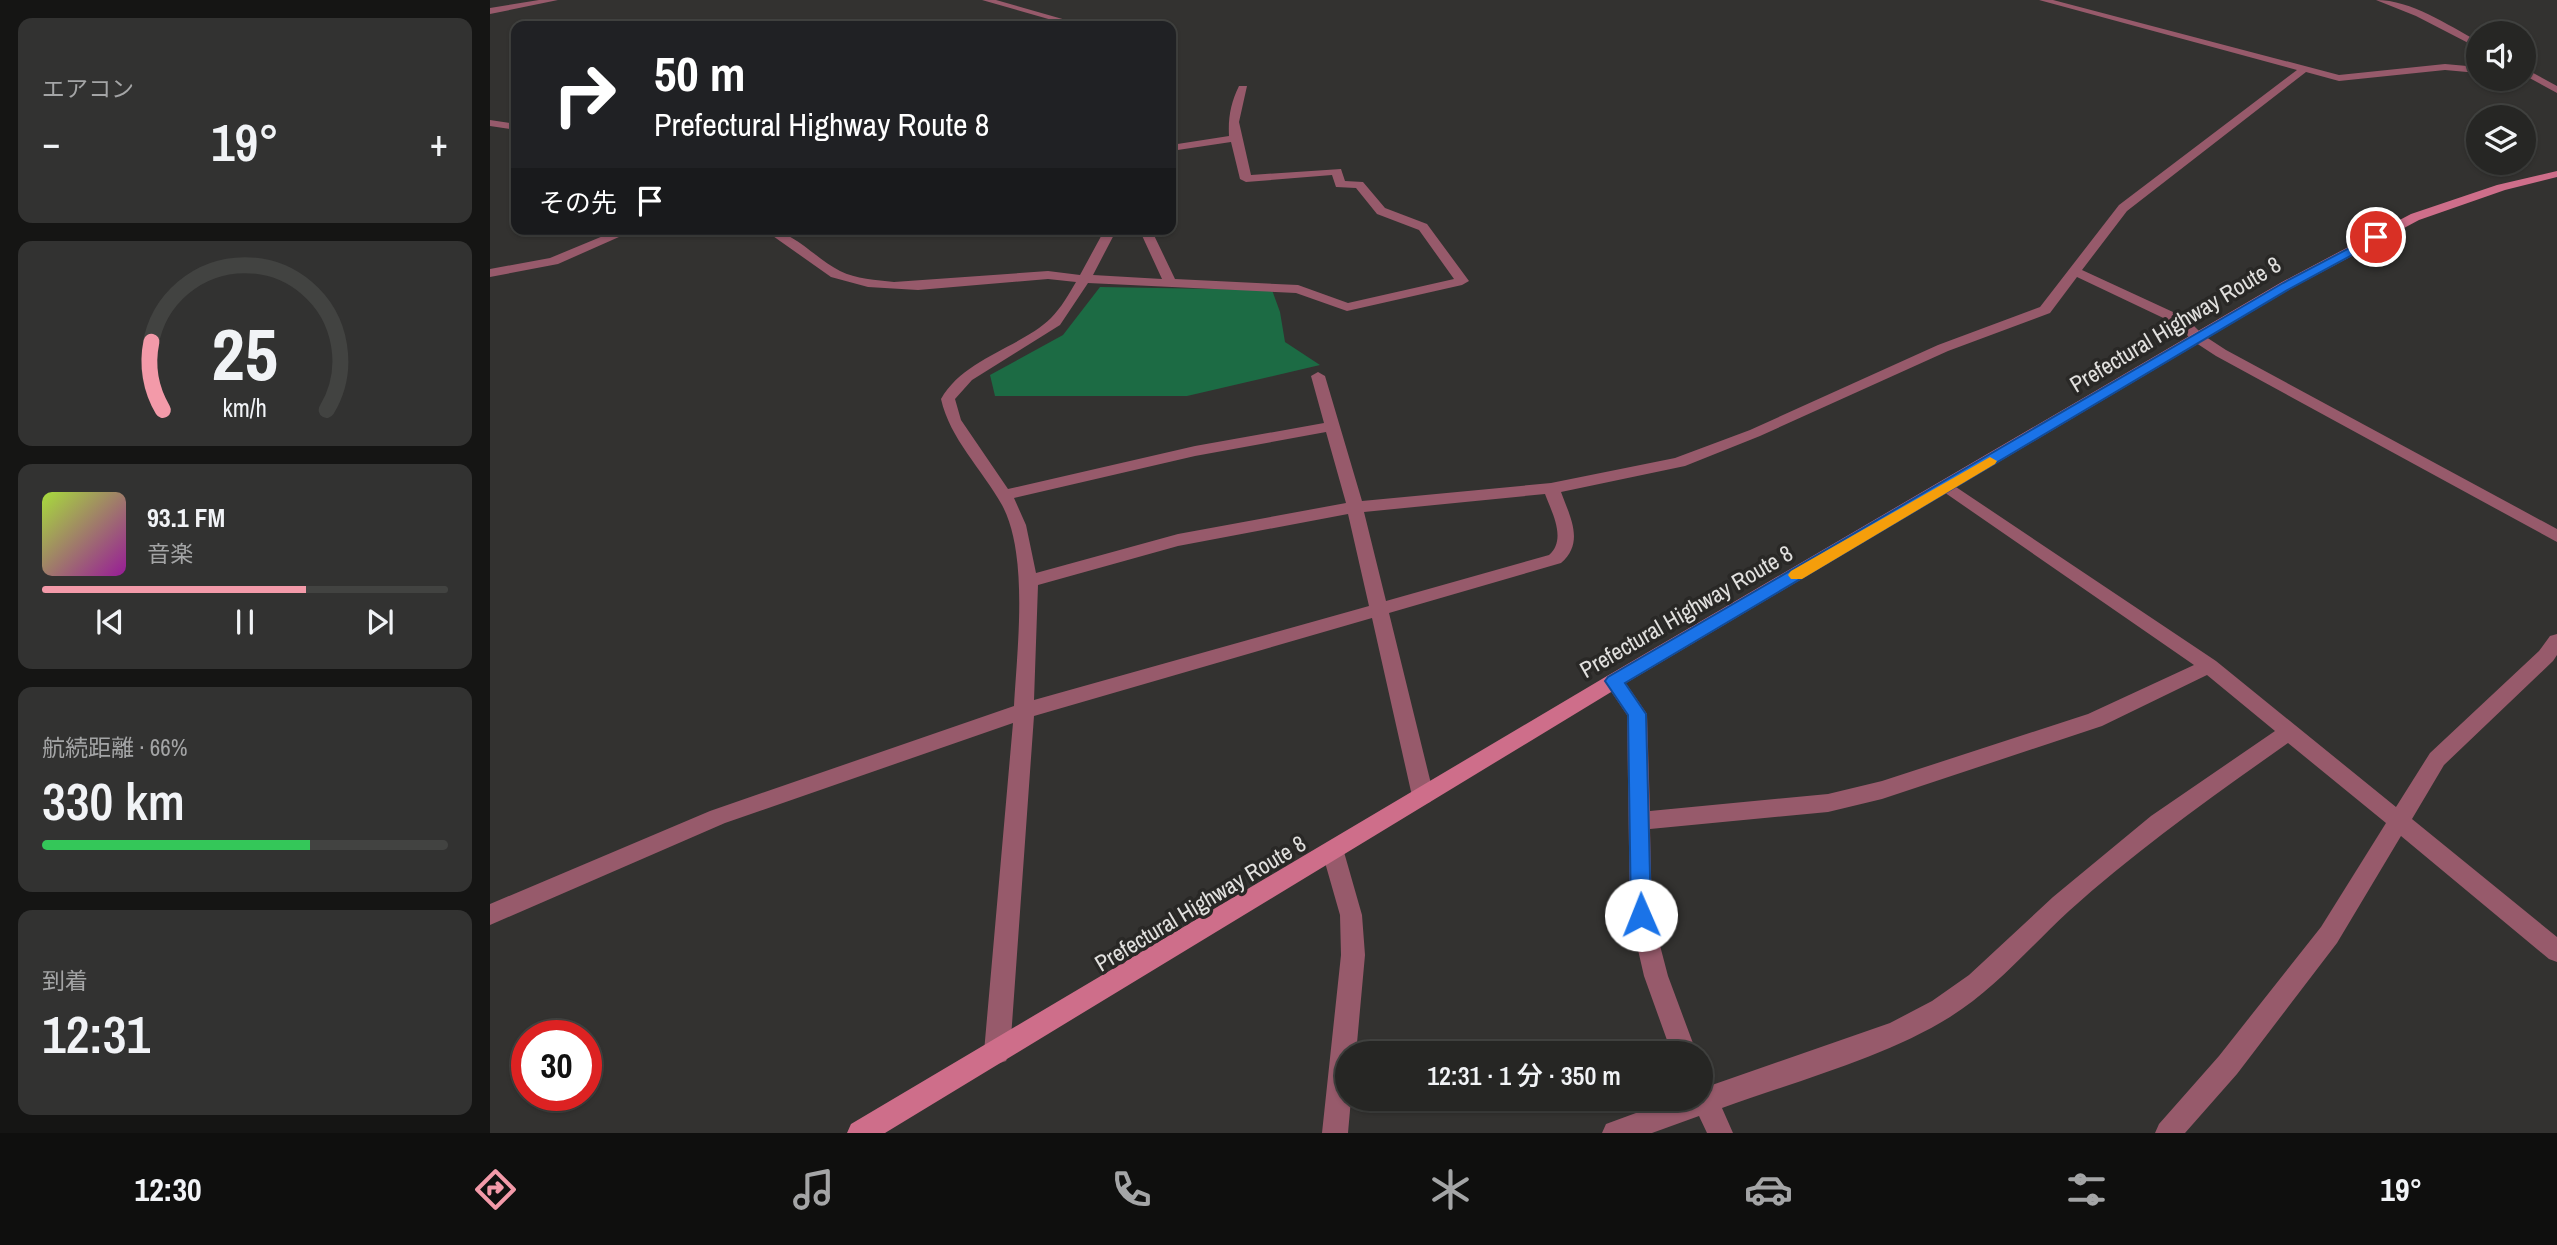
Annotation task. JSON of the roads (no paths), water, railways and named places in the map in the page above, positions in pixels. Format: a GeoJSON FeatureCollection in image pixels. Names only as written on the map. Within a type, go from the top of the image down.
{"type":"FeatureCollection","features":[{"type":"Feature","properties":{"kind":"main road","name":"Prefectural Highway Route 8"},"geometry":{"type":"LineString","coordinates":[[860,1133],[1333,852],[1614,681],[2332,260],[2416,218],[2501,187],[2557,174]]}},
{"type":"Feature","properties":{"kind":"street"},"geometry":{"type":"LineString","coordinates":[[490,11],[554,0]]}},
{"type":"Feature","properties":{"kind":"street"},"geometry":{"type":"LineString","coordinates":[[986,0],[1064,21]]}},
{"type":"Feature","properties":{"kind":"street"},"geometry":{"type":"LineString","coordinates":[[2043,0],[2339,78],[2445,67],[2466,69]]}},
{"type":"Feature","properties":{"kind":"street"},"geometry":{"type":"LineString","coordinates":[[2380,0],[2419,14],[2466,39]]}},
{"type":"Feature","properties":{"kind":"street"},"geometry":{"type":"LineString","coordinates":[[1029,581],[1200,535],[1355,507],[1551,488],[1679,462],[1755,433],[1943,348],[2045,310],[2123,208],[2303,70]]}},
{"type":"Feature","properties":{"kind":"street"},"geometry":{"type":"LineString","coordinates":[[2536,78],[2557,90]]}},
{"type":"Feature","properties":{"kind":"street"},"geometry":{"type":"LineString","coordinates":[[778,235],[836,274],[882,285],[918,286],[1039,275],[1298,289],[1347,307],[1462,281],[1423,228],[1381,211],[1359,184],[1340,185],[1337,171],[1246,179],[1235,138],[1233,113],[1243,88]]}},
{"type":"Feature","properties":{"kind":"street"},"geometry":{"type":"LineString","coordinates":[[490,123],[511,126]]}},
{"type":"Feature","properties":{"kind":"street"},"geometry":{"type":"LineString","coordinates":[[1176,147],[1235,138]]}},
{"type":"Feature","properties":{"kind":"street"},"geometry":{"type":"LineString","coordinates":[[490,273],[553,261],[616,235]]}},
{"type":"Feature","properties":{"kind":"street"},"geometry":{"type":"LineString","coordinates":[[998,1052],[1024,711],[1029,581],[1018,525],[1005,495],[953,421],[948,409],[950,395],[967,377],[1055,322],[1085,279],[1108,235]]}},
{"type":"Feature","properties":{"kind":"street"},"geometry":{"type":"LineString","coordinates":[[1148,235],[1171,284]]}},
{"type":"Feature","properties":{"kind":"street"},"geometry":{"type":"LineString","coordinates":[[2074,271],[2180,321],[2198,338],[2557,536]]}},
{"type":"Feature","properties":{"kind":"street"},"geometry":{"type":"LineString","coordinates":[[1318,376],[1355,507],[1423,796]]}},
{"type":"Feature","properties":{"kind":"street"},"geometry":{"type":"LineString","coordinates":[[1005,495],[1195,451],[1332,426]]}},
{"type":"Feature","properties":{"kind":"street"},"geometry":{"type":"LineString","coordinates":[[1947,486],[2209,666],[2402,821],[2557,951]]}},
{"type":"Feature","properties":{"kind":"street"},"geometry":{"type":"LineString","coordinates":[[490,915],[718,817],[1024,711],[1545,562],[1563,554],[1569,539],[1551,488]]}},
{"type":"Feature","properties":{"kind":"street"},"geometry":{"type":"LineString","coordinates":[[2168,1133],[2228,1065],[2329,935],[2402,821],[2437,759],[2546,656],[2557,642]]}},
{"type":"Feature","properties":{"kind":"street"},"geometry":{"type":"LineString","coordinates":[[1640,821],[1828,803],[1882,790],[2095,720],[2209,666]]}},
{"type":"Feature","properties":{"kind":"street"},"geometry":{"type":"LineString","coordinates":[[1614,681],[1637,714],[1641,915],[1656,976],[1680,1041]]}},
{"type":"Feature","properties":{"kind":"street"},"geometry":{"type":"LineString","coordinates":[[1713,1092],[1896,1032],[1941,1009],[1977,982],[2061,904],[2159,821],[2290,731]]}},
{"type":"Feature","properties":{"kind":"street"},"geometry":{"type":"LineString","coordinates":[[1333,852],[1352,915],[1353,955],[1335,1133]]}},
{"type":"Feature","properties":{"kind":"street"},"geometry":{"type":"LineString","coordinates":[[1615,1133],[1666,1111]]}},
{"type":"Feature","properties":{"kind":"street"},"geometry":{"type":"LineString","coordinates":[[1710,1111],[1720,1133]]}}]}
